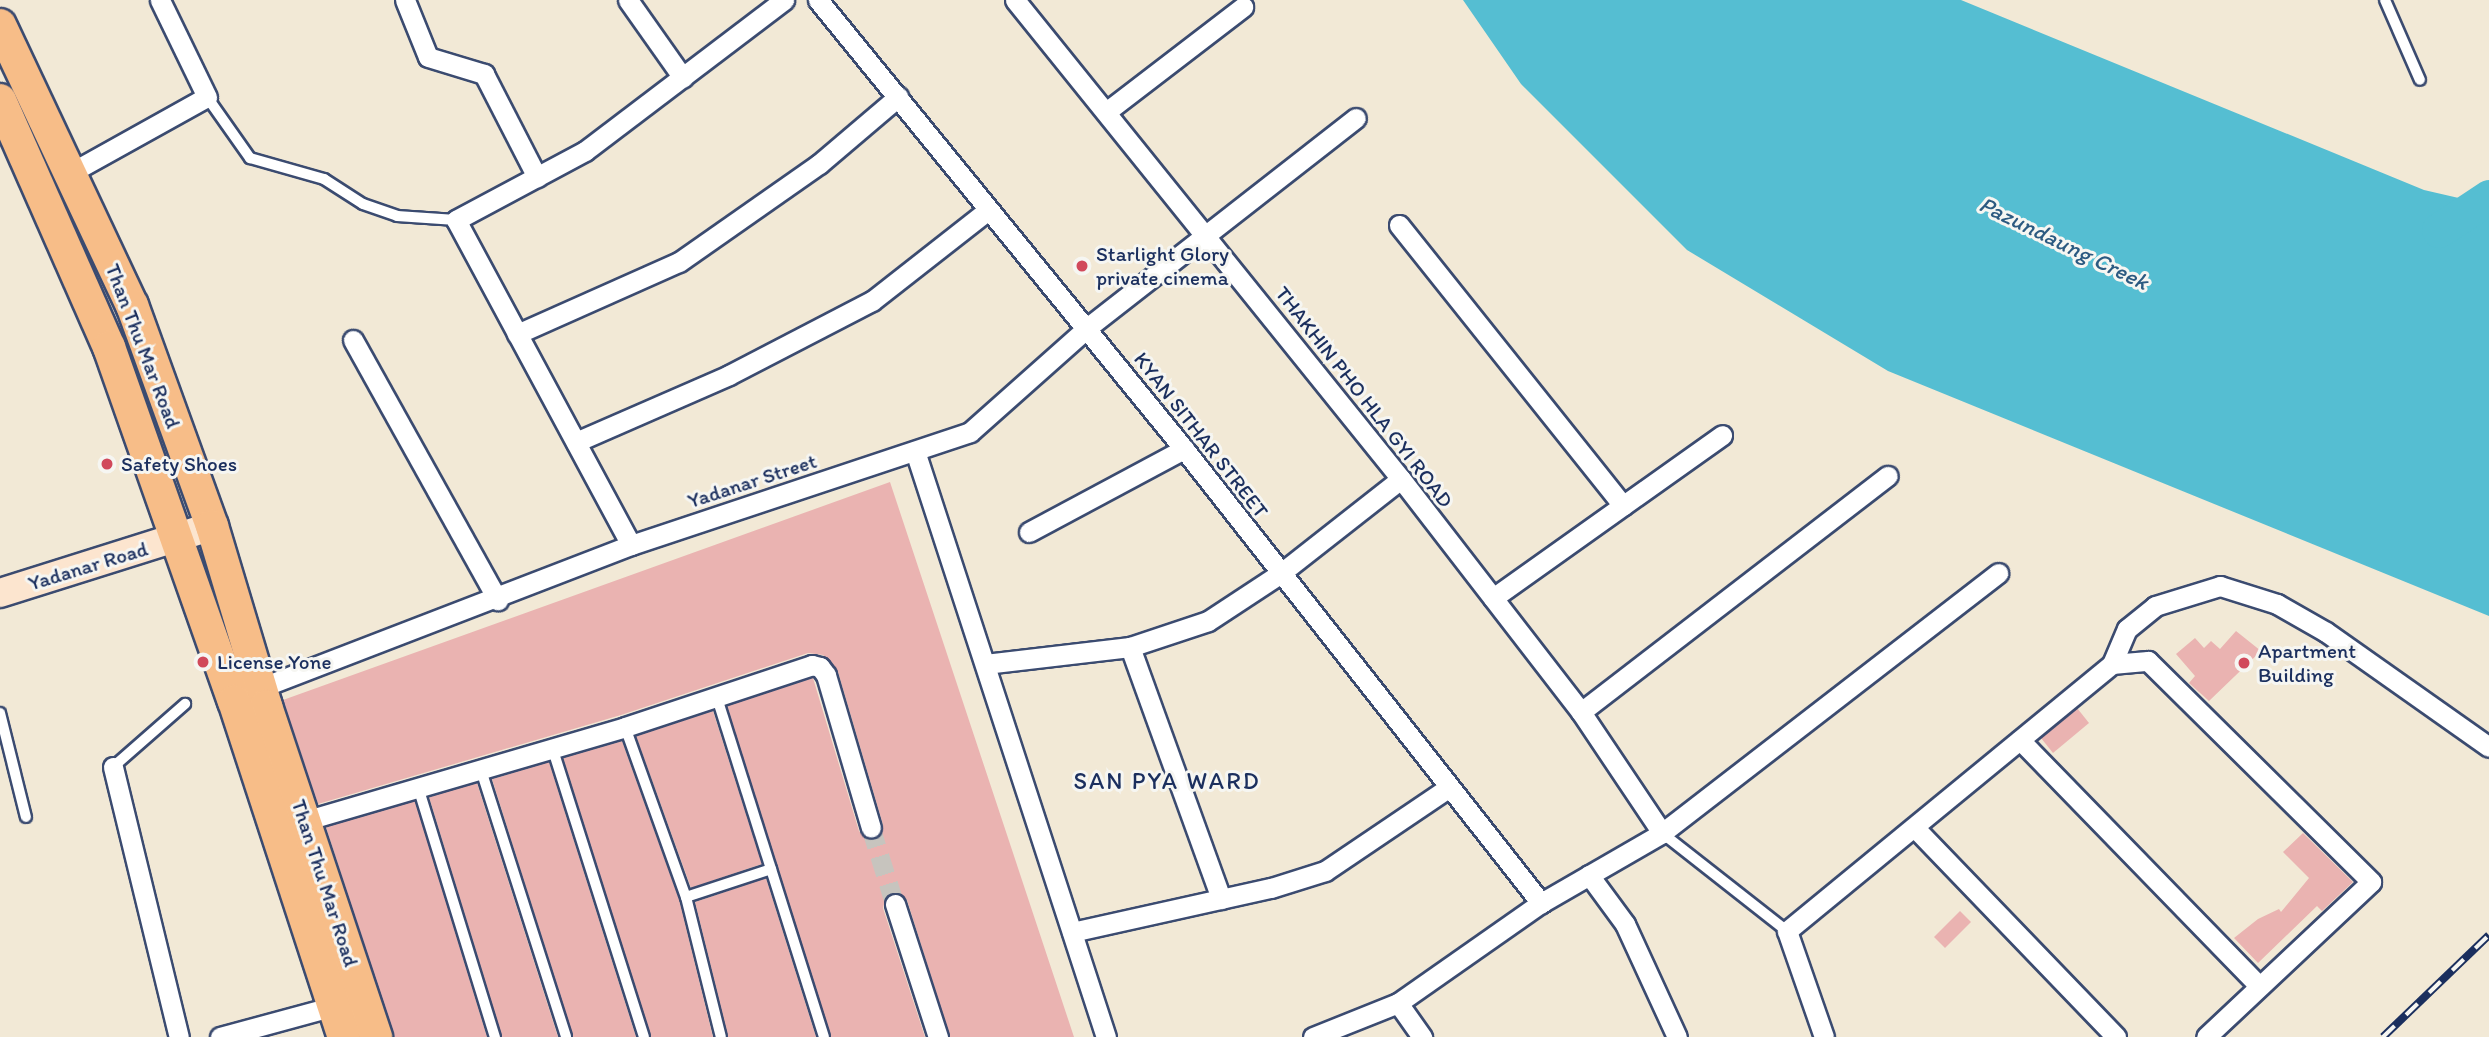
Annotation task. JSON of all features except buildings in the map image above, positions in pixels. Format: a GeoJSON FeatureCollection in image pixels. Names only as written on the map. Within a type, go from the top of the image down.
{"type":"FeatureCollection","features":[{"type":"Feature","properties":{"kind":"main road","name":"Than Thu Mar Road"},"geometry":{"type":"LineString","coordinates":[[0,25],[8,58],[72,172],[132,305],[212,526],[260,688],[376,1037]]}},
{"type":"Feature","properties":{"kind":"main road","name":"Than Thu Mar Road"},"geometry":{"type":"LineString","coordinates":[[0,100],[109,347],[239,714],[344,1037]]}},
{"type":"Feature","properties":{"kind":"main road","name":"Yadanar Road"},"geometry":{"type":"LineString","coordinates":[[0,593],[212,526]]}},
{"type":"Feature","properties":{"kind":"street"},"geometry":{"type":"LineString","coordinates":[[72,172],[206,97],[160,0]]}},
{"type":"Feature","properties":{"kind":"street"},"geometry":{"type":"LineString","coordinates":[[405,0],[428,57],[484,74],[537,177]]}},
{"type":"Feature","properties":{"kind":"street"},"geometry":{"type":"LineString","coordinates":[[628,0],[683,78]]}},
{"type":"Feature","properties":{"kind":"street"},"geometry":{"type":"LineString","coordinates":[[631,545],[456,220],[585,152],[784,0]]}},
{"type":"Feature","properties":{"kind":"street","name":"KYAN SITHAR STREET"},"geometry":{"type":"LineString","coordinates":[[818,0],[1184,449],[1541,903]]}},
{"type":"Feature","properties":{"kind":"street","name":"THAKHIN PHO HLA GYI ROAD"},"geometry":{"type":"LineString","coordinates":[[1015,0],[1207,234],[1401,479],[1581,712],[1662,833]]}},
{"type":"Feature","properties":{"kind":"street"},"geometry":{"type":"LineString","coordinates":[[1106,112],[1242,8]]}},
{"type":"Feature","properties":{"kind":"street"},"geometry":{"type":"LineString","coordinates":[[517,334],[679,262],[819,164],[898,97]]}},
{"type":"Feature","properties":{"kind":"street","name":"Yadanar Street"},"geometry":{"type":"LineString","coordinates":[[260,688],[498,600],[631,545],[970,432],[1087,328],[1356,118]]}},
{"type":"Feature","properties":{"kind":"street"},"geometry":{"type":"LineString","coordinates":[[576,443],[729,375],[872,302],[988,210]]}},
{"type":"Feature","properties":{"kind":"street"},"geometry":{"type":"LineString","coordinates":[[1399,225],[1623,506]]}},
{"type":"Feature","properties":{"kind":"street"},"geometry":{"type":"LineString","coordinates":[[353,340],[498,600]]}},
{"type":"Feature","properties":{"kind":"street"},"geometry":{"type":"LineString","coordinates":[[1493,598],[1722,435]]}},
{"type":"Feature","properties":{"kind":"street"},"geometry":{"type":"LineString","coordinates":[[1029,532],[1184,449]]}},
{"type":"Feature","properties":{"kind":"street"},"geometry":{"type":"LineString","coordinates":[[915,451],[1106,1037]]}},
{"type":"Feature","properties":{"kind":"street"},"geometry":{"type":"LineString","coordinates":[[1581,712],[1888,476]]}},
{"type":"Feature","properties":{"kind":"street"},"geometry":{"type":"LineString","coordinates":[[985,664],[1130,647],[1208,621],[1281,573],[1401,479]]}},
{"type":"Feature","properties":{"kind":"street"},"geometry":{"type":"LineString","coordinates":[[1313,1037],[1398,1003],[1541,903],[1662,833],[1998,573]]}},
{"type":"Feature","properties":{"kind":"street"},"geometry":{"type":"LineString","coordinates":[[1824,1037],[1787,931],[2112,664],[2126,629],[2155,606],[2220,586],[2277,604],[2326,632],[2489,747]]}},
{"type":"Feature","properties":{"kind":"street"},"geometry":{"type":"LineString","coordinates":[[1130,647],[1221,899]]}},
{"type":"Feature","properties":{"kind":"street"},"geometry":{"type":"LineString","coordinates":[[2112,664],[2148,661],[2371,882],[2206,1037]]}},
{"type":"Feature","properties":{"kind":"street"},"geometry":{"type":"LineString","coordinates":[[304,821],[552,745],[625,727],[811,665],[820,667],[871,828]]}},
{"type":"Feature","properties":{"kind":"street"},"geometry":{"type":"LineString","coordinates":[[2020,740],[2259,986]]}},
{"type":"Feature","properties":{"kind":"street"},"geometry":{"type":"LineString","coordinates":[[113,767],[179,1037]]}},
{"type":"Feature","properties":{"kind":"street"},"geometry":{"type":"LineString","coordinates":[[1072,932],[1221,899],[1325,871],[1448,788]]}},
{"type":"Feature","properties":{"kind":"street"},"geometry":{"type":"LineString","coordinates":[[1915,828],[2116,1037]]}},
{"type":"Feature","properties":{"kind":"street"},"geometry":{"type":"LineString","coordinates":[[1589,875],[1625,924],[1677,1037]]}},
{"type":"Feature","properties":{"kind":"street"},"geometry":{"type":"LineString","coordinates":[[895,904],[938,1037]]}},
{"type":"Feature","properties":{"kind":"street"},"geometry":{"type":"LineString","coordinates":[[1398,1003],[1422,1037]]}},
{"type":"Feature","properties":{"kind":"street"},"geometry":{"type":"LineString","coordinates":[[220,1037],[334,1006]]}},
{"type":"Feature","properties":{"kind":"lane"},"geometry":{"type":"LineString","coordinates":[[2385,0],[2420,80]]}},
{"type":"Feature","properties":{"kind":"lane"},"geometry":{"type":"LineString","coordinates":[[206,97],[250,158],[324,178],[363,204],[397,216],[456,220]]}},
{"type":"Feature","properties":{"kind":"lane"},"geometry":{"type":"LineString","coordinates":[[716,695],[824,1037]]}},
{"type":"Feature","properties":{"kind":"lane"},"geometry":{"type":"LineString","coordinates":[[113,767],[185,704]]}},
{"type":"Feature","properties":{"kind":"lane"},"geometry":{"type":"LineString","coordinates":[[0,713],[26,817]]}},
{"type":"Feature","properties":{"kind":"lane"},"geometry":{"type":"LineString","coordinates":[[625,727],[686,897],[721,1037]]}},
{"type":"Feature","properties":{"kind":"lane"},"geometry":{"type":"LineString","coordinates":[[552,745],[644,1037]]}},
{"type":"Feature","properties":{"kind":"lane"},"geometry":{"type":"LineString","coordinates":[[480,767],[566,1037]]}},
{"type":"Feature","properties":{"kind":"lane"},"geometry":{"type":"LineString","coordinates":[[418,786],[495,1037]]}},
{"type":"Feature","properties":{"kind":"lane"},"geometry":{"type":"LineString","coordinates":[[1662,833],[1787,931]]}},
{"type":"Feature","properties":{"kind":"lane"},"geometry":{"type":"LineString","coordinates":[[686,897],[771,869]]}},
{"type":"Feature","properties":{"kind":"water","name":"Pazundaung Creek"},"geometry":{"type":"Polygon","coordinates":[[[1463,0],[1961,0],[2424,190],[2489,205],[2489,616],[1888,371],[1687,250],[1521,84],[1463,0]]]}},
{"type":"Feature","properties":{"kind":"waterway"},"geometry":{"type":"LineString","coordinates":[[2439,230],[2489,197]]}},
{"type":"Feature","properties":{"kind":"tunnel"},"geometry":{"type":"LineString","coordinates":[[871,828],[895,904]]}},
{"type":"Feature","properties":{"kind":"railway"},"geometry":{"type":"LineString","coordinates":[[2383,1037],[2489,935]]}},
{"type":"Feature","properties":{"kind":"place","name":"Starlight Glory private cinema"},"geometry":{"type":"Point","coordinates":[1082,266]}},
{"type":"Feature","properties":{"kind":"place","name":"Safety Shoes"},"geometry":{"type":"Point","coordinates":[107,464]}},
{"type":"Feature","properties":{"kind":"place","name":"License Yone"},"geometry":{"type":"Point","coordinates":[203,662]}},
{"type":"Feature","properties":{"kind":"place","name":"Apartment Building"},"geometry":{"type":"Point","coordinates":[2244,663]}},
{"type":"Feature","properties":{"kind":"district","name":"SAN PYA WARD"},"geometry":{"type":"Point","coordinates":[1167,781]}}]}
